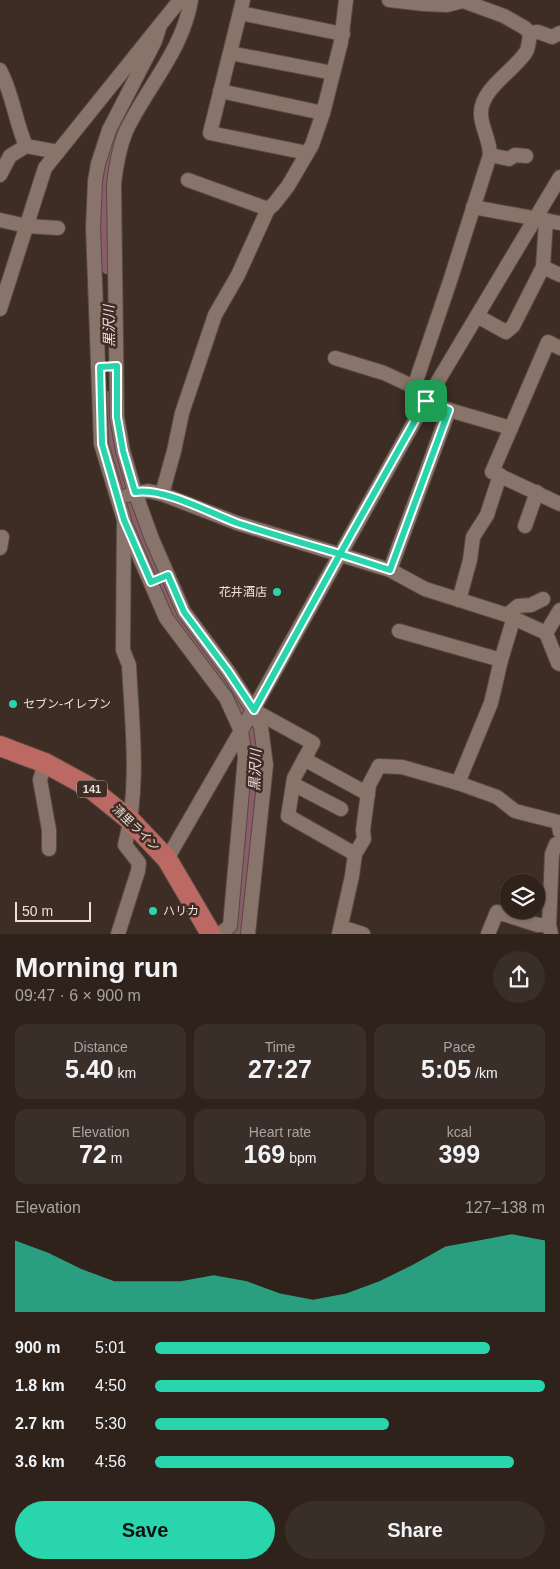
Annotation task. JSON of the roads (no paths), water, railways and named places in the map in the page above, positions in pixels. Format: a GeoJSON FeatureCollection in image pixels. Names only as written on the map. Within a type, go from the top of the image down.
{"type":"FeatureCollection","features":[{"type":"Feature","properties":{"kind":"highway","name":"清里ライン"},"geometry":{"type":"LineString","coordinates":[[0,746],[46,763],[89,787],[131,820],[167,859],[211,934]]}},
{"type":"Feature","properties":{"kind":"street"},"geometry":{"type":"LineString","coordinates":[[191,0],[184,30],[126,131],[118,157],[114,184],[109,367],[102,444],[126,496],[168,575],[241,731],[245,757],[248,934]]}},
{"type":"Feature","properties":{"kind":"street"},"geometry":{"type":"LineString","coordinates":[[162,494],[182,413],[215,315],[238,275],[268,209],[288,186],[312,145],[323,113],[343,34],[346,0]]}},
{"type":"Feature","properties":{"kind":"street"},"geometry":{"type":"LineString","coordinates":[[389,0],[447,5],[463,0],[504,16],[530,33]]}},
{"type":"Feature","properties":{"kind":"street"},"geometry":{"type":"LineString","coordinates":[[0,309],[4,286],[27,226],[45,168],[178,2]]}},
{"type":"Feature","properties":{"kind":"street"},"geometry":{"type":"LineString","coordinates":[[307,153],[210,133],[241,6],[343,34]]}},
{"type":"Feature","properties":{"kind":"street"},"geometry":{"type":"LineString","coordinates":[[118,934],[138,871],[138,863],[125,845],[131,820],[134,777],[129,665],[123,650],[124,520],[126,496],[123,451],[109,367],[93,228],[95,181],[98,164],[109,130],[155,41],[160,24]]}},
{"type":"Feature","properties":{"kind":"street"},"geometry":{"type":"LineString","coordinates":[[530,33],[538,32],[552,37],[560,33]]}},
{"type":"Feature","properties":{"kind":"street"},"geometry":{"type":"LineString","coordinates":[[414,387],[490,155],[490,147],[481,114],[484,101],[492,88],[527,51],[530,33]]}},
{"type":"Feature","properties":{"kind":"street"},"geometry":{"type":"LineString","coordinates":[[230,53],[333,73]]}},
{"type":"Feature","properties":{"kind":"street"},"geometry":{"type":"LineString","coordinates":[[0,70],[9,86],[20,131],[26,146]]}},
{"type":"Feature","properties":{"kind":"street"},"geometry":{"type":"LineString","coordinates":[[220,91],[323,113]]}},
{"type":"Feature","properties":{"kind":"street"},"geometry":{"type":"LineString","coordinates":[[0,175],[10,156],[26,146],[58,152]]}},
{"type":"Feature","properties":{"kind":"street"},"geometry":{"type":"LineString","coordinates":[[490,155],[509,159],[515,155],[526,156]]}},
{"type":"Feature","properties":{"kind":"street"},"geometry":{"type":"LineString","coordinates":[[477,316],[506,332],[513,326],[543,267],[547,220],[560,176]]}},
{"type":"Feature","properties":{"kind":"street"},"geometry":{"type":"LineString","coordinates":[[188,180],[268,209]]}},
{"type":"Feature","properties":{"kind":"street"},"geometry":{"type":"LineString","coordinates":[[473,207],[547,220]]}},
{"type":"Feature","properties":{"kind":"street"},"geometry":{"type":"LineString","coordinates":[[0,220],[27,226],[58,228]]}},
{"type":"Feature","properties":{"kind":"street"},"geometry":{"type":"LineString","coordinates":[[167,859],[254,710],[426,401],[477,316],[547,220]]}},
{"type":"Feature","properties":{"kind":"street"},"geometry":{"type":"LineString","coordinates":[[543,267],[560,275]]}},
{"type":"Feature","properties":{"kind":"street"},"geometry":{"type":"LineString","coordinates":[[560,348],[548,342],[492,472],[560,504]]}},
{"type":"Feature","properties":{"kind":"street"},"geometry":{"type":"LineString","coordinates":[[335,358],[384,373],[414,387],[426,401],[449,410],[511,428]]}},
{"type":"Feature","properties":{"kind":"street"},"geometry":{"type":"LineString","coordinates":[[390,570],[449,410]]}},
{"type":"Feature","properties":{"kind":"street"},"geometry":{"type":"LineString","coordinates":[[459,600],[470,560],[473,537],[487,515],[500,476]]}},
{"type":"Feature","properties":{"kind":"street"},"geometry":{"type":"LineString","coordinates":[[126,496],[148,491],[162,494],[237,523],[390,570],[425,589],[511,616],[546,633],[560,664]]}},
{"type":"Feature","properties":{"kind":"street"},"geometry":{"type":"LineString","coordinates":[[525,526],[536,492]]}},
{"type":"Feature","properties":{"kind":"street"},"geometry":{"type":"LineString","coordinates":[[124,520],[166,618],[228,671],[254,710],[261,727],[266,766],[247,839],[230,926],[220,934]]}},
{"type":"Feature","properties":{"kind":"street"},"geometry":{"type":"LineString","coordinates":[[151,582],[168,575]]}},
{"type":"Feature","properties":{"kind":"street"},"geometry":{"type":"LineString","coordinates":[[458,782],[490,703],[511,616],[518,606],[531,605],[543,599]]}},
{"type":"Feature","properties":{"kind":"street"},"geometry":{"type":"LineString","coordinates":[[546,633],[560,610]]}},
{"type":"Feature","properties":{"kind":"street"},"geometry":{"type":"LineString","coordinates":[[399,631],[501,660]]}},
{"type":"Feature","properties":{"kind":"street"},"geometry":{"type":"LineString","coordinates":[[254,710],[313,743],[294,778],[288,816],[355,854]]}},
{"type":"Feature","properties":{"kind":"street"},"geometry":{"type":"LineString","coordinates":[[304,759],[368,794]]}},
{"type":"Feature","properties":{"kind":"street"},"geometry":{"type":"LineString","coordinates":[[46,763],[40,780],[49,830],[49,849]]}},
{"type":"Feature","properties":{"kind":"street"},"geometry":{"type":"LineString","coordinates":[[363,934],[340,930],[355,854],[364,839],[363,830],[369,785],[379,766],[402,767],[458,782],[497,797],[515,811],[558,822],[560,832]]}},
{"type":"Feature","properties":{"kind":"street"},"geometry":{"type":"LineString","coordinates":[[293,784],[341,808]]}},
{"type":"Feature","properties":{"kind":"street"},"geometry":{"type":"LineString","coordinates":[[488,934],[497,912],[550,930],[552,854],[556,844],[560,843]]}},
{"type":"Feature","properties":{"kind":"waterway","name":"黒沢川"},"geometry":{"type":"LineString","coordinates":[[109,265],[106,182],[111,153],[124,126]]}},
{"type":"Feature","properties":{"kind":"waterway","name":"黒沢川"},"geometry":{"type":"LineString","coordinates":[[111,400],[112,444],[123,485],[141,532],[182,624],[237,700],[256,741],[256,776],[239,934]]}},
{"type":"Feature","properties":{"kind":"place","name":"花井酒店"},"geometry":{"type":"Point","coordinates":[277,592]}},
{"type":"Feature","properties":{"kind":"place","name":"セブン-イレブン"},"geometry":{"type":"Point","coordinates":[13,704]}},
{"type":"Feature","properties":{"kind":"place","name":"ハリカ"},"geometry":{"type":"Point","coordinates":[153,911]}}]}
